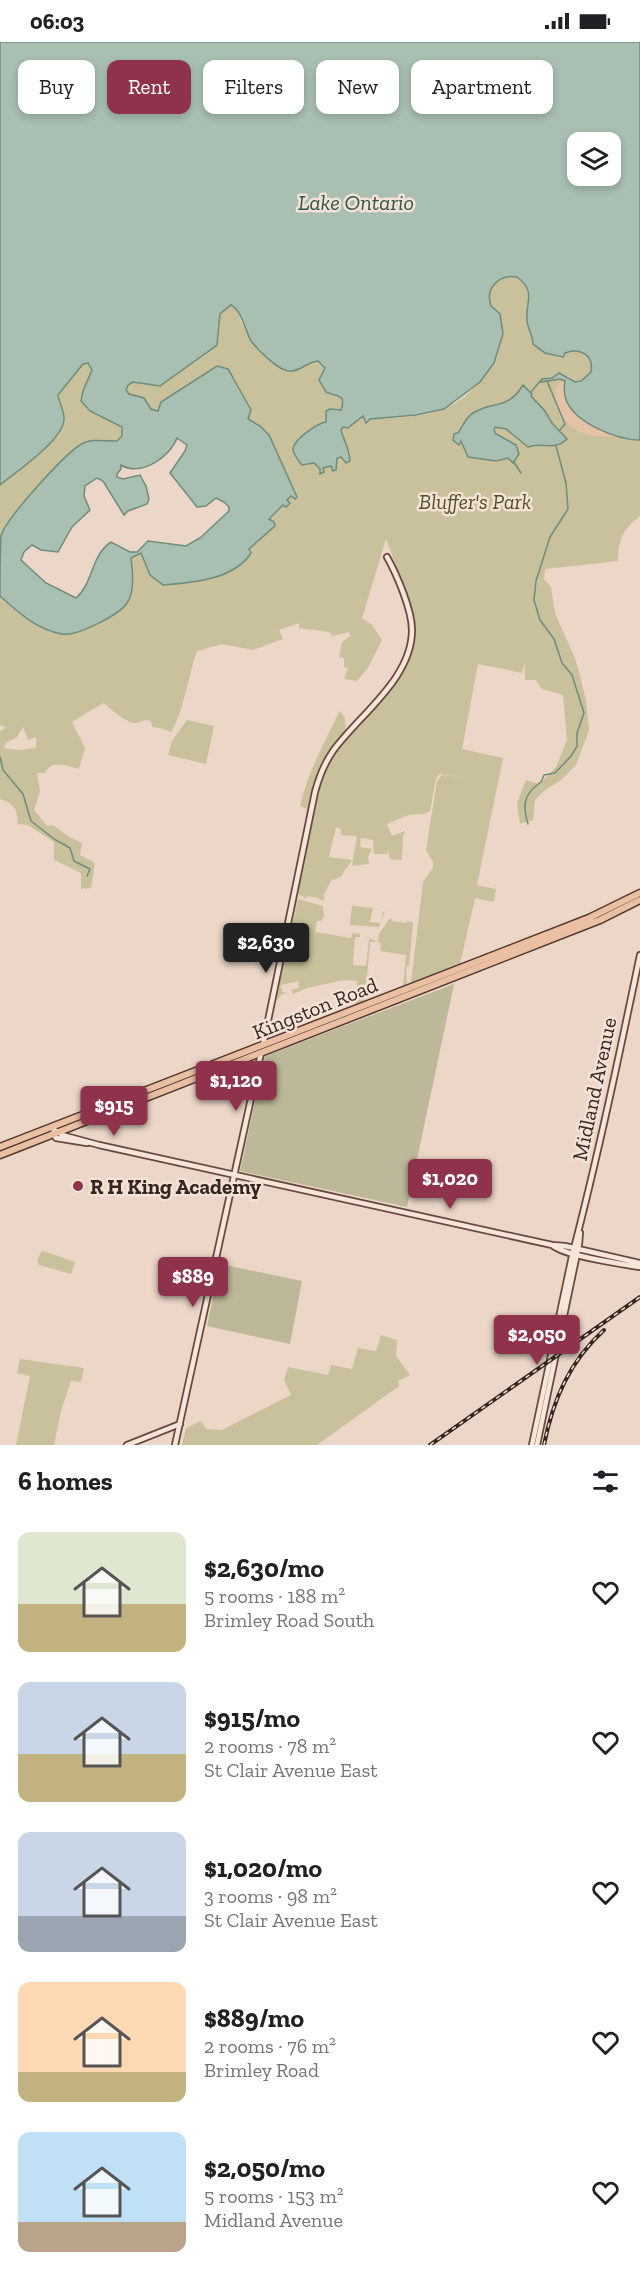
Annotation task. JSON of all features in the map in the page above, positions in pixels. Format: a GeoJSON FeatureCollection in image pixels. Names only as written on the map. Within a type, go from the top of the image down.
{"type":"FeatureCollection","features":[{"type":"Feature","properties":{"kind":"main road"},"geometry":{"type":"LineString","coordinates":[[175,1445],[315,792],[321,772],[333,752],[390,684],[409,650],[411,623],[387,557]]}},
{"type":"Feature","properties":{"kind":"main road","name":"Kingston Road"},"geometry":{"type":"LineString","coordinates":[[0,1155],[262,1046],[590,918],[640,892]]}},
{"type":"Feature","properties":{"kind":"main road","name":"Kingston Road"},"geometry":{"type":"LineString","coordinates":[[0,1148],[55,1131],[260,1054],[600,920],[639,902]]}},
{"type":"Feature","properties":{"kind":"main road","name":"Midland Avenue"},"geometry":{"type":"LineString","coordinates":[[532,1445],[640,955]]}},
{"type":"Feature","properties":{"kind":"main road"},"geometry":{"type":"LineString","coordinates":[[55,1131],[56,1137],[82,1144],[89,1143],[445,1220],[552,1245],[556,1249],[640,1263]]}},
{"type":"Feature","properties":{"kind":"main road"},"geometry":{"type":"LineString","coordinates":[[575,1251],[640,1268]]}},
{"type":"Feature","properties":{"kind":"main road","name":"Midland Avenue"},"geometry":{"type":"LineString","coordinates":[[537,1445],[575,1251]]}},
{"type":"Feature","properties":{"kind":"main road"},"geometry":{"type":"LineString","coordinates":[[127,1445],[180,1424]]}},
{"type":"Feature","properties":{"kind":"green space","name":"Bluffer's Park"},"geometry":{"type":"Polygon","coordinates":[[[517,277],[524,284],[529,299],[530,332],[534,341],[565,353],[581,352],[590,361],[591,372],[581,382],[572,380],[568,376],[555,376],[544,382],[560,379],[565,381],[626,439],[640,440],[640,516],[629,526],[623,536],[618,561],[545,569],[544,579],[551,587],[555,613],[576,661],[586,700],[589,730],[576,765],[535,800],[533,820],[520,824],[517,803],[526,780],[539,784],[556,767],[567,740],[563,695],[542,689],[536,680],[525,680],[525,663],[522,673],[478,664],[462,749],[503,758],[477,885],[496,889],[494,902],[475,898],[460,964],[411,983],[423,882],[433,868],[433,862],[426,850],[437,781],[442,775],[462,777],[439,774],[436,779],[430,811],[424,814],[408,815],[387,824],[392,836],[405,831],[402,860],[390,859],[388,850],[387,854],[374,854],[373,840],[361,838],[360,847],[372,849],[368,857],[369,864],[352,866],[357,836],[341,835],[341,829],[336,827],[329,857],[352,860],[351,862],[342,876],[332,879],[323,896],[324,900],[307,896],[306,898],[297,894],[312,821],[306,816],[307,809],[300,806],[307,781],[322,746],[340,711],[345,718],[346,736],[349,737],[400,678],[411,655],[416,632],[404,587],[386,539],[362,618],[372,625],[382,640],[369,666],[357,681],[344,679],[348,668],[344,667],[344,658],[339,657],[342,642],[350,636],[349,632],[333,636],[329,632],[299,628],[299,623],[279,630],[283,639],[253,650],[222,644],[197,651],[179,714],[171,732],[152,727],[151,721],[132,723],[103,703],[72,722],[85,748],[79,769],[56,765],[45,773],[37,773],[40,791],[34,810],[47,826],[53,825],[82,843],[80,855],[95,863],[91,888],[81,889],[81,873],[54,860],[54,843],[28,825],[18,824],[15,808],[0,799],[0,731],[6,728],[0,725],[0,596],[25,618],[96,623],[120,610],[128,602],[133,569],[131,558],[142,553],[249,549],[273,524],[269,520],[283,505],[286,507],[290,503],[287,500],[291,496],[297,497],[269,435],[248,419],[251,410],[217,366],[162,402],[158,411],[151,409],[144,398],[129,394],[126,390],[128,385],[220,325],[220,314],[231,305],[236,309],[243,325],[253,338],[292,371],[311,362],[316,361],[323,364],[322,384],[344,401],[341,410],[330,409],[326,422],[323,423],[299,459],[306,466],[314,463],[324,472],[323,468],[336,465],[337,458],[350,453],[345,447],[341,430],[343,426],[347,428],[363,416],[366,423],[370,419],[407,417],[435,412],[456,403],[478,384],[494,358],[499,344],[500,316],[491,306],[489,296],[494,284],[502,278],[517,277]],[[23,727],[17,737],[7,742],[4,748],[19,750],[36,748],[36,737],[28,740],[23,727]]]}},
{"type":"Feature","properties":{"kind":"green space"},"geometry":{"type":"Polygon","coordinates":[[[88,363],[92,370],[83,391],[90,411],[122,426],[123,436],[117,441],[92,441],[81,444],[38,487],[14,515],[0,538],[0,485],[57,436],[64,418],[58,395],[83,364],[88,363]]]}},
{"type":"Feature","properties":{"kind":"green space"},"geometry":{"type":"Polygon","coordinates":[[[187,720],[214,726],[206,764],[168,755],[172,741],[187,720]]]}},
{"type":"Feature","properties":{"kind":"green space"},"geometry":{"type":"Polygon","coordinates":[[[298,899],[323,906],[324,917],[321,921],[317,921],[315,932],[351,938],[352,933],[360,934],[360,937],[355,937],[353,965],[366,966],[369,938],[365,936],[378,942],[370,942],[365,1001],[356,1005],[357,981],[343,980],[307,988],[293,994],[291,990],[299,988],[298,981],[281,985],[282,992],[288,993],[282,994],[275,1002],[298,899]]]}},
{"type":"Feature","properties":{"kind":"green space"},"geometry":{"type":"Polygon","coordinates":[[[352,906],[373,908],[370,922],[381,923],[379,927],[350,925],[352,906]]]}},
{"type":"Feature","properties":{"kind":"green space"},"geometry":{"type":"Polygon","coordinates":[[[389,919],[413,923],[409,965],[406,968],[407,985],[403,986],[406,955],[380,951],[381,943],[378,942],[379,934],[389,919]]]}},
{"type":"Feature","properties":{"kind":"green space"},"geometry":{"type":"Polygon","coordinates":[[[42,1251],[73,1261],[75,1263],[71,1274],[39,1265],[37,1260],[42,1251]]]}},
{"type":"Feature","properties":{"kind":"green space"},"geometry":{"type":"Polygon","coordinates":[[[381,1335],[397,1340],[396,1356],[410,1375],[398,1381],[399,1386],[317,1445],[182,1445],[186,1428],[201,1421],[206,1429],[222,1430],[291,1395],[284,1380],[288,1367],[328,1375],[331,1365],[352,1369],[358,1348],[376,1351],[381,1335]]]}},
{"type":"Feature","properties":{"kind":"green space"},"geometry":{"type":"Polygon","coordinates":[[[20,1359],[84,1368],[81,1382],[71,1381],[61,1411],[54,1445],[16,1445],[30,1376],[17,1373],[20,1359]]]}},
{"type":"Feature","properties":{"kind":"sand"},"geometry":{"type":"Polygon","coordinates":[[[565,381],[567,402],[591,424],[617,436],[593,436],[582,433],[566,421],[556,402],[555,389],[560,382],[565,381]]]}},
{"type":"Feature","properties":{"kind":"shaded area"},"geometry":{"type":"Polygon","coordinates":[[[454,984],[407,1207],[240,1171],[265,1056],[454,984]]]}},
{"type":"Feature","properties":{"kind":"shaded area"},"geometry":{"type":"Polygon","coordinates":[[[220,1264],[302,1281],[290,1344],[207,1326],[220,1264]]]}},
{"type":"Feature","properties":{"kind":"water","name":"Lake Ontario"},"geometry":{"type":"Polygon","coordinates":[[[0,42],[640,42],[640,440],[620,437],[598,429],[578,416],[566,400],[565,381],[560,379],[541,382],[542,379],[552,378],[559,373],[575,382],[581,381],[591,372],[590,361],[581,352],[571,351],[565,353],[563,357],[545,353],[533,344],[527,321],[529,298],[527,288],[517,277],[510,277],[499,280],[490,294],[491,306],[500,314],[503,334],[494,363],[480,382],[444,409],[416,415],[370,419],[366,423],[363,416],[348,428],[343,427],[341,430],[350,461],[346,463],[341,457],[337,458],[336,470],[333,471],[331,466],[323,468],[324,472],[320,474],[320,469],[314,463],[302,465],[294,453],[294,445],[307,432],[326,422],[326,411],[341,410],[342,398],[326,392],[319,380],[325,368],[318,361],[287,371],[264,355],[251,341],[241,316],[231,305],[220,314],[217,345],[160,386],[133,382],[126,390],[129,394],[144,398],[151,409],[158,411],[161,402],[217,366],[228,369],[251,410],[248,419],[269,435],[297,497],[295,499],[291,496],[287,500],[290,503],[286,507],[283,505],[269,519],[274,522],[275,526],[249,549],[251,553],[243,562],[223,574],[199,581],[163,585],[150,575],[141,553],[131,558],[132,588],[127,603],[97,624],[68,634],[53,632],[36,624],[0,596],[1,536],[24,502],[72,451],[84,443],[117,441],[122,436],[122,427],[90,411],[81,401],[92,370],[88,363],[83,364],[58,395],[64,418],[62,426],[57,436],[0,485],[0,42]],[[177,438],[168,452],[146,467],[137,469],[121,465],[117,477],[123,479],[140,475],[146,486],[149,499],[147,504],[128,511],[124,515],[103,481],[97,478],[85,486],[84,496],[90,510],[72,527],[58,552],[41,550],[32,545],[24,552],[21,560],[46,583],[76,598],[86,585],[99,554],[111,542],[130,552],[137,552],[148,541],[186,546],[200,538],[229,511],[229,507],[216,498],[206,506],[197,507],[170,473],[187,445],[177,438]]]}},
{"type":"Feature","properties":{"kind":"water"},"geometry":{"type":"Polygon","coordinates":[[[523,385],[567,439],[557,445],[528,447],[506,429],[495,427],[496,434],[516,445],[519,454],[513,463],[508,458],[496,461],[468,457],[461,441],[459,445],[453,440],[454,434],[459,432],[471,415],[480,409],[511,399],[523,385]]]}},
{"type":"Feature","properties":{"kind":"waterway"},"geometry":{"type":"LineString","coordinates":[[531,392],[541,380]]}},
{"type":"Feature","properties":{"kind":"waterway"},"geometry":{"type":"LineString","coordinates":[[547,381],[565,424],[560,430]]}},
{"type":"Feature","properties":{"kind":"waterway"},"geometry":{"type":"LineString","coordinates":[[528,824],[525,811],[528,795],[541,782],[544,775],[555,773],[571,756],[577,746],[577,733],[584,713],[572,675],[562,663],[554,639],[540,620],[534,600],[536,581],[550,537],[568,509],[566,483],[556,446]]}},
{"type":"Feature","properties":{"kind":"waterway"},"geometry":{"type":"LineString","coordinates":[[514,462],[521,473]]}},
{"type":"Feature","properties":{"kind":"waterway"},"geometry":{"type":"LineString","coordinates":[[0,757],[3,770],[23,794],[31,821],[70,848],[74,861],[90,869],[87,876]]}},
{"type":"Feature","properties":{"kind":"railway"},"geometry":{"type":"LineString","coordinates":[[430,1445],[640,1297]]}},
{"type":"Feature","properties":{"kind":"railway"},"geometry":{"type":"LineString","coordinates":[[544,1445],[552,1413],[564,1383],[581,1355],[604,1330]]}},
{"type":"Feature","properties":{"kind":"place","name":"R H King Academy"},"geometry":{"type":"Point","coordinates":[78,1186]}}]}
